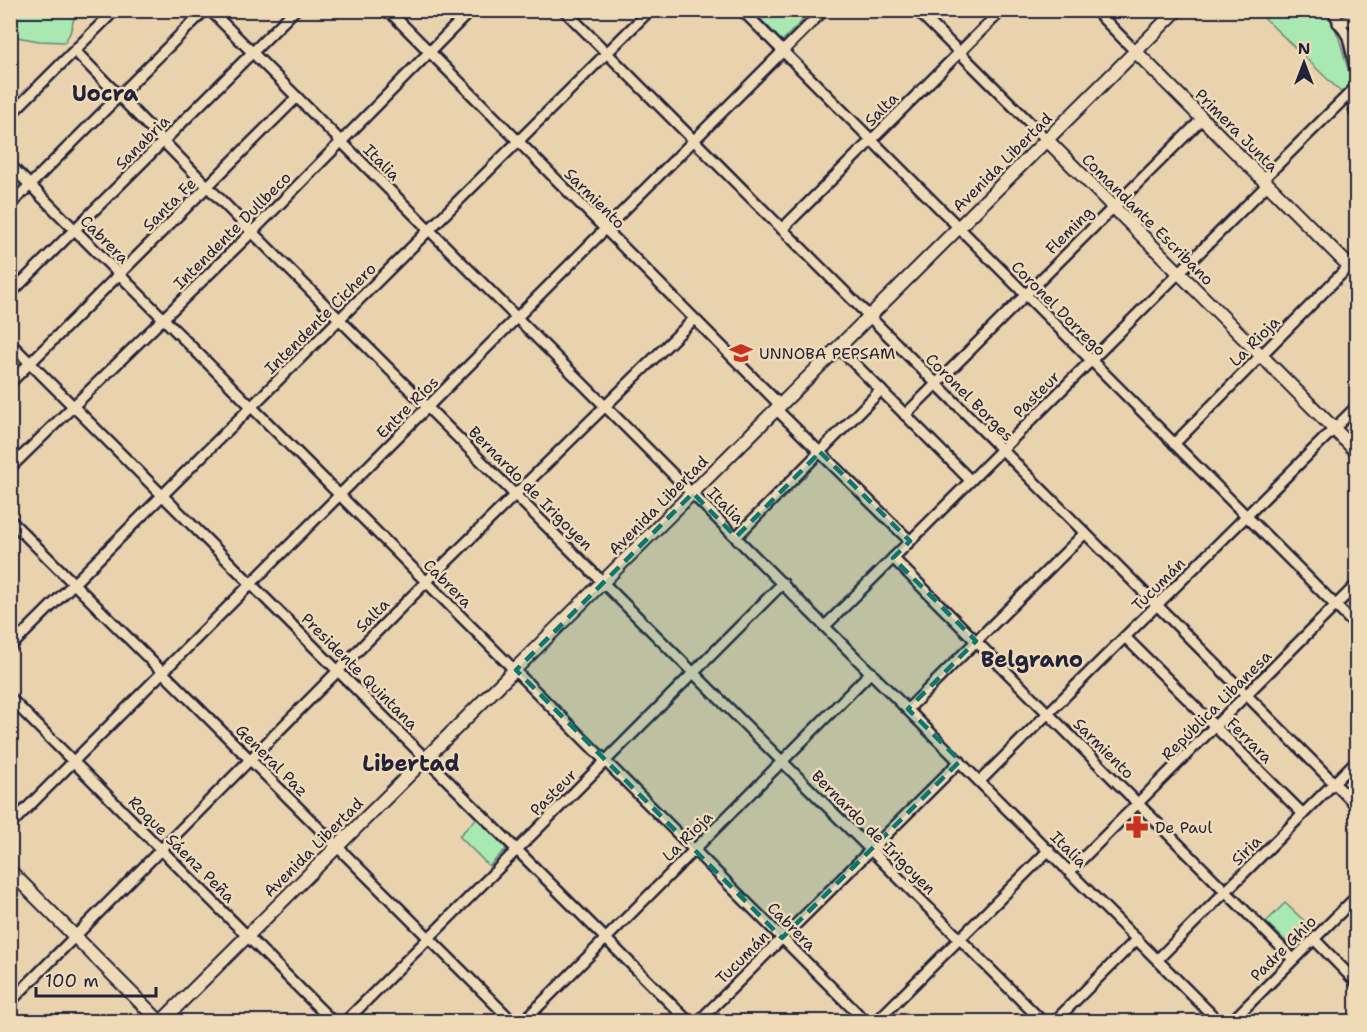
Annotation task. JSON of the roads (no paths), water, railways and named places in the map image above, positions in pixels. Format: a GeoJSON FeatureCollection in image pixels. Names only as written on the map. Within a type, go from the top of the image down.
{"type":"FeatureCollection","features":[{"type":"Feature","properties":{"kind":"main road","name":"Avenida Libertad"},"geometry":{"type":"LineString","coordinates":[[161,1022],[1177,10]]}},
{"type":"Feature","properties":{"kind":"main road","name":"Primera Junta"},"geometry":{"type":"LineString","coordinates":[[1136,52],[1265,182],[1354,266]]}},
{"type":"Feature","properties":{"kind":"main road","name":"Comandante Escribano"},"geometry":{"type":"LineString","coordinates":[[1047,141],[1356,451]]}},
{"type":"Feature","properties":{"kind":"main road"},"geometry":{"type":"LineString","coordinates":[[10,871],[161,1022]]}},
{"type":"Feature","properties":{"kind":"street"},"geometry":{"type":"LineString","coordinates":[[10,115],[115,10]]}},
{"type":"Feature","properties":{"kind":"street"},"geometry":{"type":"LineString","coordinates":[[10,204],[205,10]]}},
{"type":"Feature","properties":{"kind":"street","name":"Italia"},"geometry":{"type":"LineString","coordinates":[[210,10],[1220,1022]]}},
{"type":"Feature","properties":{"kind":"street","name":"Sanabria"},"geometry":{"type":"LineString","coordinates":[[10,294],[295,10]]}},
{"type":"Feature","properties":{"kind":"street","name":"Sarmiento"},"geometry":{"type":"LineString","coordinates":[[388,10],[910,541]]}},
{"type":"Feature","properties":{"kind":"street","name":"Intendente Dullbeco"},"geometry":{"type":"LineString","coordinates":[[10,468],[252,232],[471,10]]}},
{"type":"Feature","properties":{"kind":"street","name":"Coronel Borges"},"geometry":{"type":"LineString","coordinates":[[564,10],[1356,805]]}},
{"type":"Feature","properties":{"kind":"street","name":"Intendente Cichero"},"geometry":{"type":"LineString","coordinates":[[10,647],[650,10]]}},
{"type":"Feature","properties":{"kind":"street","name":"Coronel Dorrego"},"geometry":{"type":"LineString","coordinates":[[742,10],[1356,626]]}},
{"type":"Feature","properties":{"kind":"street","name":"Entre Ríos"},"geometry":{"type":"LineString","coordinates":[[10,825],[824,10]]}},
{"type":"Feature","properties":{"kind":"street","name":"Comandante Escribano"},"geometry":{"type":"LineString","coordinates":[[917,10],[1047,141]]}},
{"type":"Feature","properties":{"kind":"street","name":"Salta"},"geometry":{"type":"LineString","coordinates":[[782,229],[1002,10]]}},
{"type":"Feature","properties":{"kind":"street","name":"Primera Junta"},"geometry":{"type":"LineString","coordinates":[[1095,10],[1136,52]]}},
{"type":"Feature","properties":{"kind":"street"},"geometry":{"type":"LineString","coordinates":[[1332,10],[1348,37],[1356,71]]}},
{"type":"Feature","properties":{"kind":"street"},"geometry":{"type":"LineString","coordinates":[[1338,23],[1356,18]]}},
{"type":"Feature","properties":{"kind":"street","name":"Bernardo de Irigoyen"},"geometry":{"type":"LineString","coordinates":[[75,51],[252,232],[1043,1022]]}},
{"type":"Feature","properties":{"kind":"street"},"geometry":{"type":"LineString","coordinates":[[1353,90],[1356,114]]}},
{"type":"Feature","properties":{"kind":"street","name":"Pasteur"},"geometry":{"type":"LineString","coordinates":[[825,626],[1179,273],[1353,90]]}},
{"type":"Feature","properties":{"kind":"street","name":"Santa Fe"},"geometry":{"type":"LineString","coordinates":[[10,383],[297,98]]}},
{"type":"Feature","properties":{"kind":"street","name":"Fleming"},"geometry":{"type":"LineString","coordinates":[[905,415],[1202,118]]}},
{"type":"Feature","properties":{"kind":"street","name":"Cabrera"},"geometry":{"type":"LineString","coordinates":[[10,165],[866,1022]]}},
{"type":"Feature","properties":{"kind":"street","name":"La Rioja"},"geometry":{"type":"LineString","coordinates":[[1174,444],[1261,355],[1354,266]]}},
{"type":"Feature","properties":{"kind":"street","name":"Salta"},"geometry":{"type":"LineString","coordinates":[[10,1002],[426,582],[694,319]]}},
{"type":"Feature","properties":{"kind":"street","name":"Presidente Quintana"},"geometry":{"type":"LineString","coordinates":[[10,343],[689,1022]]}},
{"type":"Feature","properties":{"kind":"street"},"geometry":{"type":"LineString","coordinates":[[839,348],[970,480]]}},
{"type":"Feature","properties":{"kind":"street"},"geometry":{"type":"LineString","coordinates":[[736,537],[880,390]]}},
{"type":"Feature","properties":{"kind":"street","name":"Tucumán"},"geometry":{"type":"LineString","coordinates":[[980,781],[1356,407]]}},
{"type":"Feature","properties":{"kind":"street","name":"General Paz"},"geometry":{"type":"LineString","coordinates":[[10,520],[513,1022]]}},
{"type":"Feature","properties":{"kind":"street"},"geometry":{"type":"LineString","coordinates":[[908,709],[1085,533]]}},
{"type":"Feature","properties":{"kind":"street","name":"Sarmiento"},"geometry":{"type":"LineString","coordinates":[[893,558],[1293,959]]}},
{"type":"Feature","properties":{"kind":"street","name":"Pasteur"},"geometry":{"type":"LineString","coordinates":[[345,1022],[783,583]]}},
{"type":"Feature","properties":{"kind":"street","name":"República Libanesa"},"geometry":{"type":"LineString","coordinates":[[1070,871],[1356,585]]}},
{"type":"Feature","properties":{"kind":"street","name":"Ferrara"},"geometry":{"type":"LineString","coordinates":[[1125,637],[1303,814]]}},
{"type":"Feature","properties":{"kind":"street","name":"La Rioja"},"geometry":{"type":"LineString","coordinates":[[523,1022],[872,672]]}},
{"type":"Feature","properties":{"kind":"street","name":"Roque Sáenz Peña"},"geometry":{"type":"LineString","coordinates":[[10,698],[333,1022]]}},
{"type":"Feature","properties":{"kind":"street","name":"Tucumán"},"geometry":{"type":"LineString","coordinates":[[698,1022],[960,761]]}},
{"type":"Feature","properties":{"kind":"street","name":"Siria"},"geometry":{"type":"LineString","coordinates":[[1158,959],[1356,761]]}},
{"type":"Feature","properties":{"kind":"street"},"geometry":{"type":"LineString","coordinates":[[876,1022],[1049,850]]}},
{"type":"Feature","properties":{"kind":"street","name":"Padre Ghio"},"geometry":{"type":"LineString","coordinates":[[1231,1022],[1356,897]]}},
{"type":"Feature","properties":{"kind":"street"},"geometry":{"type":"LineString","coordinates":[[1054,1022],[1137,939]]}},
{"type":"Feature","properties":{"kind":"street"},"geometry":{"type":"LineString","coordinates":[[1314,939],[1356,982]]}},
{"type":"Feature","properties":{"kind":"place","name":"UNNOBA PEPSAM"},"geometry":{"type":"Point","coordinates":[741,353]}},
{"type":"Feature","properties":{"kind":"place","name":"De Paul"},"geometry":{"type":"Point","coordinates":[1137,827]}},
{"type":"Feature","properties":{"kind":"district","name":"Uocra"},"geometry":{"type":"Point","coordinates":[105,93]}},
{"type":"Feature","properties":{"kind":"district","name":"Belgrano"},"geometry":{"type":"Point","coordinates":[1032,659]}},
{"type":"Feature","properties":{"kind":"district","name":"Libertad"},"geometry":{"type":"Point","coordinates":[411,763]}}]}
